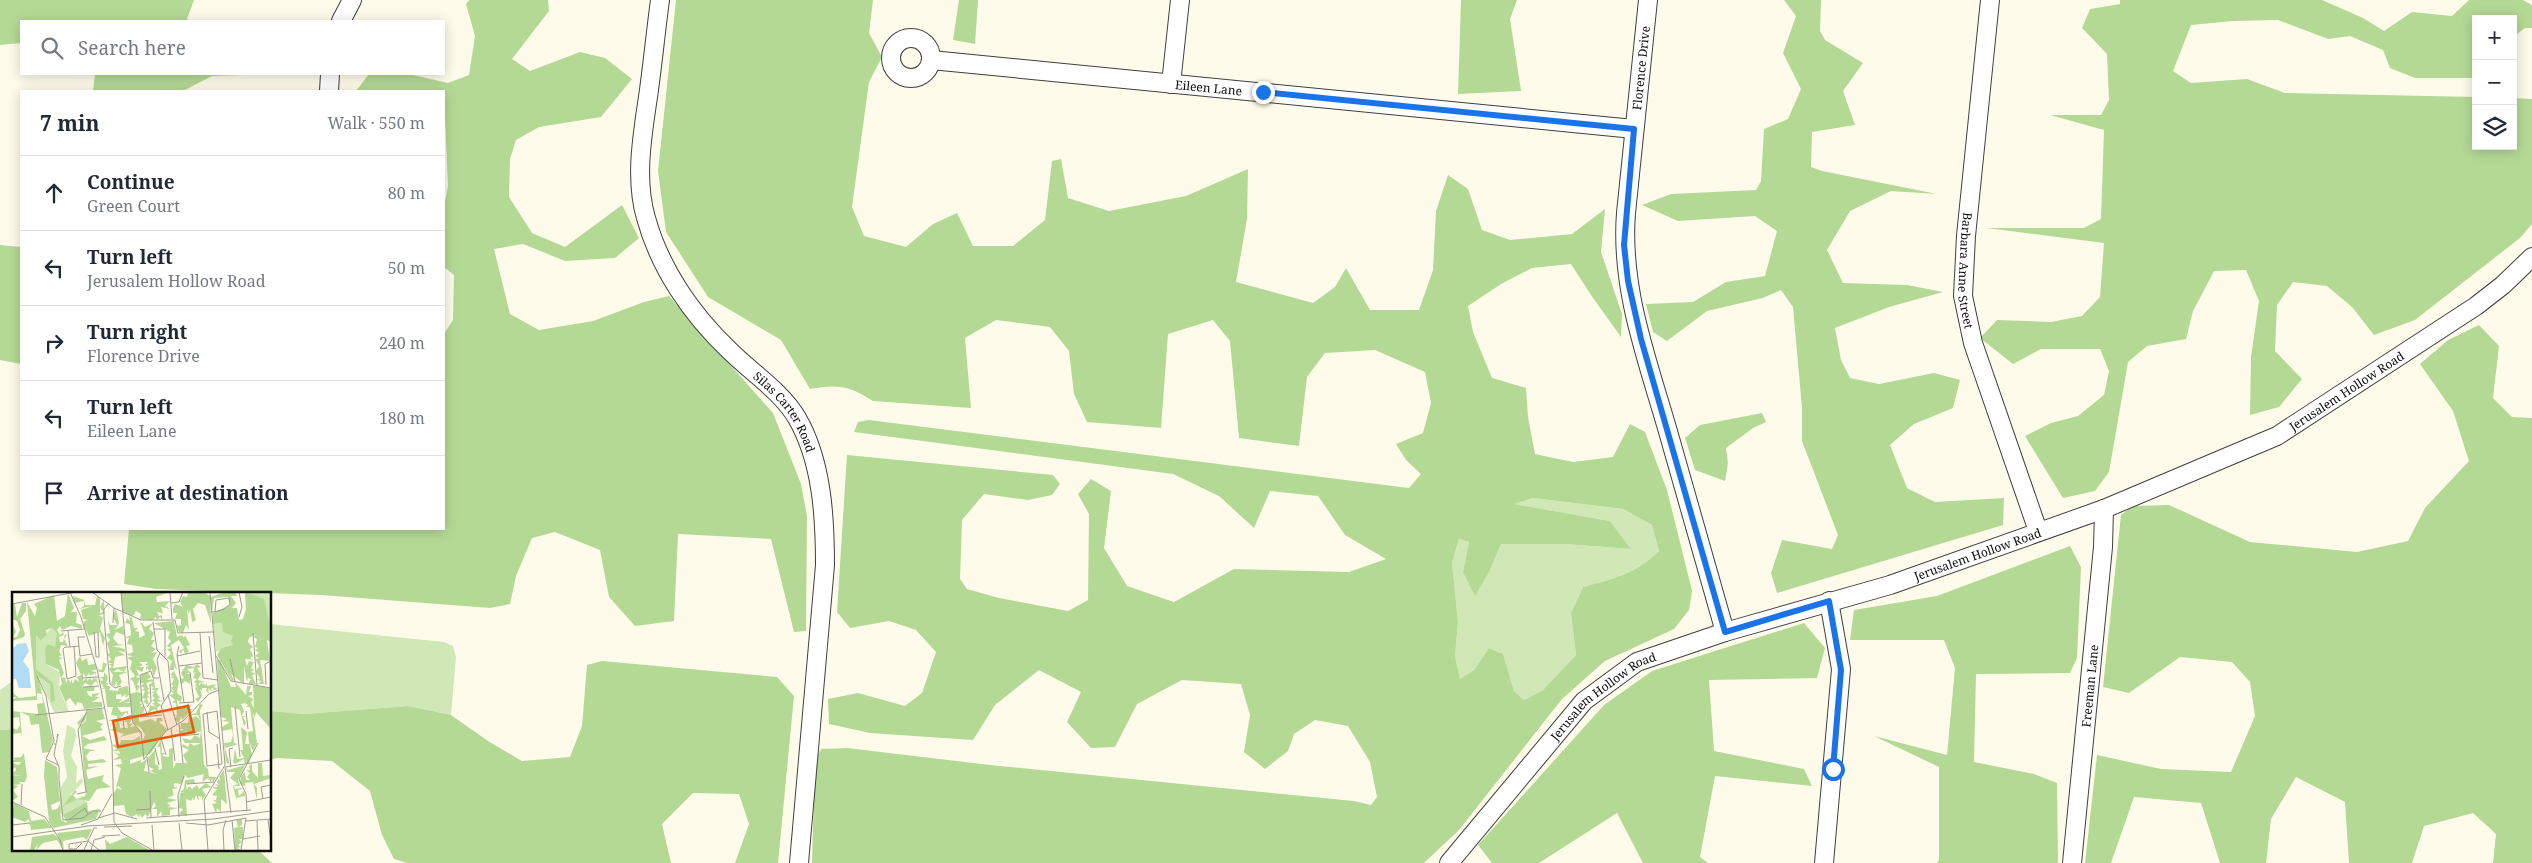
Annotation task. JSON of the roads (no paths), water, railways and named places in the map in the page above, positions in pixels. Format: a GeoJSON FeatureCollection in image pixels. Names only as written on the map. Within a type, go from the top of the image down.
{"type":"FeatureCollection","features":[{"type":"Feature","properties":{"kind":"street"},"geometry":{"type":"LineString","coordinates":[[342,20],[352,0]]}},
{"type":"Feature","properties":{"kind":"street","name":"Silas Carter Road"},"geometry":{"type":"LineString","coordinates":[[660,0],[640,172],[646,218],[660,254],[682,296],[728,350],[780,397],[796,417],[814,462],[818,483],[825,539],[825,565],[798,863]]}},
{"type":"Feature","properties":{"kind":"street"},"geometry":{"type":"LineString","coordinates":[[1171,84],[1180,0]]}},
{"type":"Feature","properties":{"kind":"street","name":"Florence Drive"},"geometry":{"type":"LineString","coordinates":[[1648,0],[1624,245],[1626,273],[1641,339],[1725,632]]}},
{"type":"Feature","properties":{"kind":"street","name":"Barbara Anne Street"},"geometry":{"type":"LineString","coordinates":[[1990,0],[1966,236],[1963,296],[1973,343],[2038,531]]}},
{"type":"Feature","properties":{"kind":"street","name":"Eileen Lane"},"geometry":{"type":"LineString","coordinates":[[931,60],[1634,129]]}},
{"type":"Feature","properties":{"kind":"street"},"geometry":{"type":"LineString","coordinates":[[329,90],[330,75]]}},
{"type":"Feature","properties":{"kind":"street","name":"Jerusalem Hollow Road"},"geometry":{"type":"LineString","coordinates":[[1456,860],[1584,701],[1637,662],[1725,632],[1890,585],[2104,509],[2277,436],[2476,306],[2503,285],[2532,257]]}},
{"type":"Feature","properties":{"kind":"street","name":"Freeman Lane"},"geometry":{"type":"LineString","coordinates":[[2072,863],[2103,547],[2104,509]]}},
{"type":"Feature","properties":{"kind":"street"},"geometry":{"type":"LineString","coordinates":[[1824,863],[1841,677],[1829,601]]}}]}
